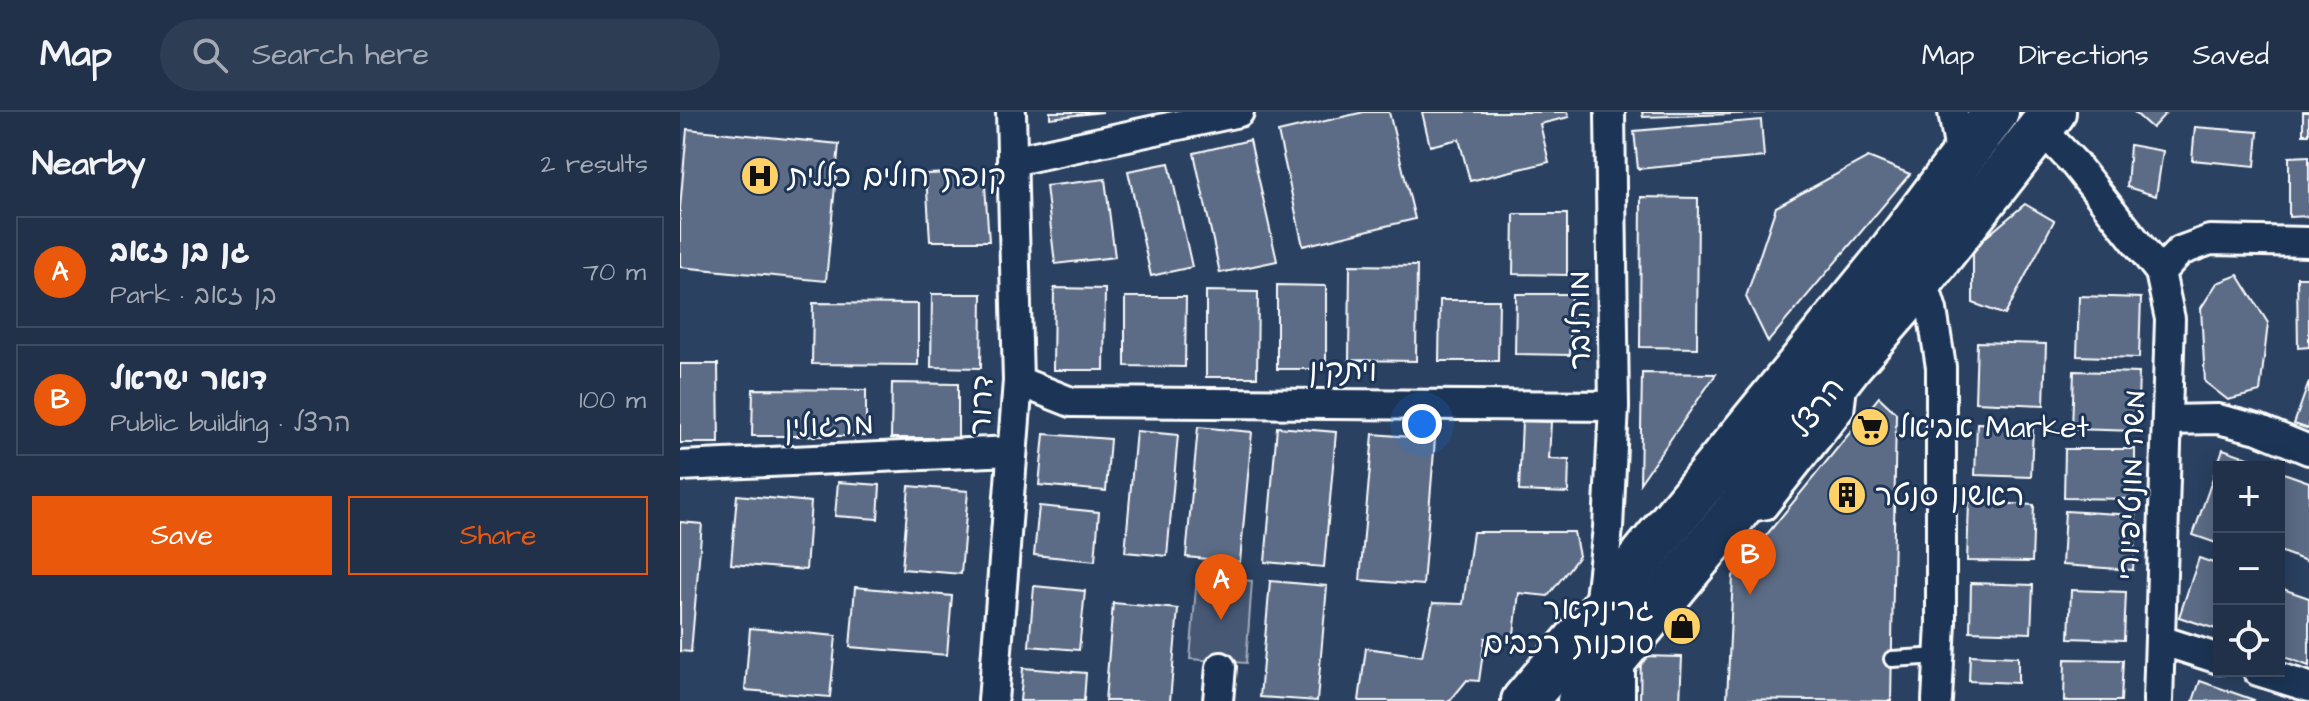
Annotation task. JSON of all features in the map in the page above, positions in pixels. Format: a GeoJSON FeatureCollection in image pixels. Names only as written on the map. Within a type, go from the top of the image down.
{"type":"FeatureCollection","features":[{"type":"Feature","properties":{"kind":"main road","name":"הרצל"},"geometry":{"type":"LineString","coordinates":[[1607,686],[1851,363],[1902,282],[1961,158],[1996,112]]}},
{"type":"Feature","properties":{"kind":"main road","name":"הרצל"},"geometry":{"type":"LineString","coordinates":[[1524,701],[1606,603],[1902,282],[2050,116]]}},
{"type":"Feature","properties":{"kind":"street","name":"דרור"},"geometry":{"type":"LineString","coordinates":[[993,701],[1018,381],[1011,112]]}},
{"type":"Feature","properties":{"kind":"street"},"geometry":{"type":"LineString","coordinates":[[1012,161],[1239,112]]}},
{"type":"Feature","properties":{"kind":"street","name":"מוהליבר"},"geometry":{"type":"LineString","coordinates":[[1607,686],[1606,603],[1614,406],[1610,112]]}},
{"type":"Feature","properties":{"kind":"street"},"geometry":{"type":"LineString","coordinates":[[1953,112],[1961,158]]}},
{"type":"Feature","properties":{"kind":"street"},"geometry":{"type":"LineString","coordinates":[[2050,116],[2050,138],[2074,163],[2160,272],[2180,251],[2210,240],[2309,242]]}},
{"type":"Feature","properties":{"kind":"street","name":"משה מונטיפיורי"},"geometry":{"type":"LineString","coordinates":[[2158,701],[2170,319],[2160,272]]}},
{"type":"Feature","properties":{"kind":"street"},"geometry":{"type":"LineString","coordinates":[[1902,282],[1917,318],[1937,350],[1941,381],[1941,623],[1937,701]]}},
{"type":"Feature","properties":{"kind":"street","name":"ויתקין"},"geometry":{"type":"LineString","coordinates":[[1018,381],[1071,402]]}},
{"type":"Feature","properties":{"kind":"street","name":"ויתקין"},"geometry":{"type":"LineString","coordinates":[[1015,412],[1071,402],[1614,406]]}},
{"type":"Feature","properties":{"kind":"street"},"geometry":{"type":"LineString","coordinates":[[2167,420],[2218,419],[2258,429],[2309,450]]}},
{"type":"Feature","properties":{"kind":"street","name":"מרגולין"},"geometry":{"type":"LineString","coordinates":[[680,466],[1012,451]]}},
{"type":"Feature","properties":{"kind":"street"},"geometry":{"type":"LineString","coordinates":[[981,452],[1010,479]]}},
{"type":"Feature","properties":{"kind":"street"},"geometry":{"type":"LineString","coordinates":[[2160,640],[2213,657]]}},
{"type":"Feature","properties":{"kind":"street"},"geometry":{"type":"LineString","coordinates":[[1218,701],[1221,667]]}},
{"type":"Feature","properties":{"kind":"street"},"geometry":{"type":"LineString","coordinates":[[2277,677],[2309,687]]}},
{"type":"Feature","properties":{"kind":"lane"},"geometry":{"type":"LineString","coordinates":[[1892,659],[1940,656]]}},
{"type":"Feature","properties":{"kind":"shaded area"},"geometry":{"type":"Polygon","coordinates":[[[1197,576],[1252,581],[1246,663],[1190,659],[1197,576]]]}},
{"type":"Feature","properties":{"kind":"building"},"geometry":{"type":"Polygon","coordinates":[[[1050,112],[1103,112],[1050,118],[1050,112]]]}},
{"type":"Feature","properties":{"kind":"building"},"geometry":{"type":"Polygon","coordinates":[[[1364,112],[1389,112],[1415,219],[1303,246],[1278,132],[1364,112]]]}},
{"type":"Feature","properties":{"kind":"building"},"geometry":{"type":"Polygon","coordinates":[[[1422,112],[1567,112],[1569,117],[1540,124],[1549,162],[1470,181],[1459,139],[1430,146],[1422,112]]]}},
{"type":"Feature","properties":{"kind":"building"},"geometry":{"type":"Polygon","coordinates":[[[1642,112],[1764,112],[1764,113],[1643,117],[1642,112]]]}},
{"type":"Feature","properties":{"kind":"building"},"geometry":{"type":"Polygon","coordinates":[[[2134,112],[2167,112],[2152,128],[2134,112]]]}},
{"type":"Feature","properties":{"kind":"building"},"geometry":{"type":"Polygon","coordinates":[[[2303,112],[2309,112],[2309,134],[2303,134],[2303,112]]]}},
{"type":"Feature","properties":{"kind":"building"},"geometry":{"type":"Polygon","coordinates":[[[1761,120],[1764,157],[1638,169],[1634,131],[1761,120]]]}},
{"type":"Feature","properties":{"kind":"building"},"geometry":{"type":"Polygon","coordinates":[[[2195,127],[2258,132],[2255,166],[2192,160],[2195,127]]]}},
{"type":"Feature","properties":{"kind":"building","name":"קופת חולים כללית"},"geometry":{"type":"Polygon","coordinates":[[[687,129],[839,144],[826,281],[680,267],[680,208],[687,129]]]}},
{"type":"Feature","properties":{"kind":"building"},"geometry":{"type":"Polygon","coordinates":[[[1250,140],[1277,261],[1220,273],[1194,153],[1250,140]]]}},
{"type":"Feature","properties":{"kind":"building"},"geometry":{"type":"Polygon","coordinates":[[[2130,145],[2163,151],[2156,196],[2127,187],[2130,145]]]}},
{"type":"Feature","properties":{"kind":"building"},"geometry":{"type":"Polygon","coordinates":[[[2309,156],[2309,216],[2289,217],[2289,157],[2309,156]]]}},
{"type":"Feature","properties":{"kind":"building"},"geometry":{"type":"Polygon","coordinates":[[[1868,157],[1910,174],[1768,342],[1746,297],[1776,207],[1868,157]]]}},
{"type":"Feature","properties":{"kind":"building"},"geometry":{"type":"Polygon","coordinates":[[[1169,163],[1192,267],[1151,276],[1128,171],[1169,163]]]}},
{"type":"Feature","properties":{"kind":"building"},"geometry":{"type":"Polygon","coordinates":[[[984,172],[989,241],[930,241],[926,174],[984,172]]]}},
{"type":"Feature","properties":{"kind":"building"},"geometry":{"type":"Polygon","coordinates":[[[1105,179],[1115,257],[1055,264],[1046,186],[1105,179]]]}},
{"type":"Feature","properties":{"kind":"building"},"geometry":{"type":"Polygon","coordinates":[[[1641,197],[1698,198],[1697,348],[1640,347],[1641,197]]]}},
{"type":"Feature","properties":{"kind":"building"},"geometry":{"type":"Polygon","coordinates":[[[2025,204],[2054,221],[2005,315],[1973,303],[1973,248],[2025,204]]]}},
{"type":"Feature","properties":{"kind":"building"},"geometry":{"type":"Polygon","coordinates":[[[1514,214],[1567,214],[1567,275],[1513,274],[1514,214]]]}},
{"type":"Feature","properties":{"kind":"building"},"geometry":{"type":"Polygon","coordinates":[[[1350,265],[1417,266],[1416,361],[1349,360],[1350,265]]]}},
{"type":"Feature","properties":{"kind":"building"},"geometry":{"type":"Polygon","coordinates":[[[2238,275],[2268,323],[2260,392],[2228,400],[2205,382],[2201,308],[2217,283],[2238,275]]]}},
{"type":"Feature","properties":{"kind":"building"},"geometry":{"type":"Polygon","coordinates":[[[2297,277],[2309,277],[2309,347],[2298,348],[2297,277]]]}},
{"type":"Feature","properties":{"kind":"building"},"geometry":{"type":"Polygon","coordinates":[[[1277,285],[1326,286],[1326,369],[1277,369],[1277,285]]]}},
{"type":"Feature","properties":{"kind":"building"},"geometry":{"type":"Polygon","coordinates":[[[1054,288],[1105,289],[1104,370],[1053,370],[1054,288]]]}},
{"type":"Feature","properties":{"kind":"building"},"geometry":{"type":"Polygon","coordinates":[[[1206,291],[1258,292],[1257,377],[1206,377],[1206,291]]]}},
{"type":"Feature","properties":{"kind":"building"},"geometry":{"type":"Polygon","coordinates":[[[932,294],[982,294],[981,368],[931,367],[932,294]]]}},
{"type":"Feature","properties":{"kind":"building"},"geometry":{"type":"Polygon","coordinates":[[[1516,294],[1571,294],[1570,355],[1515,354],[1516,294]]]}},
{"type":"Feature","properties":{"kind":"building"},"geometry":{"type":"Polygon","coordinates":[[[2079,296],[2141,298],[2139,358],[2077,356],[2079,296]]]}},
{"type":"Feature","properties":{"kind":"building"},"geometry":{"type":"Polygon","coordinates":[[[1125,297],[1186,297],[1185,367],[1125,366],[1125,297]]]}},
{"type":"Feature","properties":{"kind":"building"},"geometry":{"type":"Polygon","coordinates":[[[1440,300],[1499,300],[1498,361],[1439,361],[1440,300]]]}},
{"type":"Feature","properties":{"kind":"building"},"geometry":{"type":"Polygon","coordinates":[[[813,303],[918,304],[918,365],[812,364],[813,303]]]}},
{"type":"Feature","properties":{"kind":"building"},"geometry":{"type":"Polygon","coordinates":[[[1977,342],[2046,344],[2044,405],[1975,402],[1977,342]]]}},
{"type":"Feature","properties":{"kind":"building"},"geometry":{"type":"Polygon","coordinates":[[[680,364],[718,364],[719,443],[680,443],[680,364]]]}},
{"type":"Feature","properties":{"kind":"building"},"geometry":{"type":"Polygon","coordinates":[[[2074,371],[2139,373],[2137,431],[2072,429],[2074,371]]]}},
{"type":"Feature","properties":{"kind":"building"},"geometry":{"type":"Polygon","coordinates":[[[1642,373],[1716,374],[1640,483],[1641,429],[1642,373]]]}},
{"type":"Feature","properties":{"kind":"building"},"geometry":{"type":"Polygon","coordinates":[[[2309,382],[2309,429],[2294,424],[2309,382]]]}},
{"type":"Feature","properties":{"kind":"building"},"geometry":{"type":"Polygon","coordinates":[[[892,383],[958,384],[958,438],[891,438],[892,383]]]}},
{"type":"Feature","properties":{"kind":"building"},"geometry":{"type":"Polygon","coordinates":[[[753,389],[866,390],[866,436],[752,436],[753,389]]]}},
{"type":"Feature","properties":{"kind":"building","name":"ראשון סנטר"},"geometry":{"type":"Polygon","coordinates":[[[1879,397],[1896,413],[1891,701],[1727,699],[1733,576],[1879,397]]]}},
{"type":"Feature","properties":{"kind":"building"},"geometry":{"type":"Polygon","coordinates":[[[1522,421],[1551,422],[1549,459],[1569,460],[1568,493],[1519,491],[1522,421]]]}},
{"type":"Feature","properties":{"kind":"building"},"geometry":{"type":"Polygon","coordinates":[[[1977,423],[2033,425],[2031,477],[1975,475],[1977,423]]]}},
{"type":"Feature","properties":{"kind":"building"},"geometry":{"type":"Polygon","coordinates":[[[1198,427],[1252,432],[1240,562],[1186,557],[1198,427]]]}},
{"type":"Feature","properties":{"kind":"building"},"geometry":{"type":"Polygon","coordinates":[[[1277,427],[1336,432],[1324,567],[1265,562],[1277,427]]]}},
{"type":"Feature","properties":{"kind":"building"},"geometry":{"type":"Polygon","coordinates":[[[1136,431],[1178,435],[1167,556],[1125,552],[1136,431]]]}},
{"type":"Feature","properties":{"kind":"building"},"geometry":{"type":"Polygon","coordinates":[[[1044,434],[1110,439],[1106,491],[1039,485],[1044,434]]]}},
{"type":"Feature","properties":{"kind":"building"},"geometry":{"type":"Polygon","coordinates":[[[1373,434],[1435,439],[1423,585],[1360,580],[1373,434]]]}},
{"type":"Feature","properties":{"kind":"building"},"geometry":{"type":"Polygon","coordinates":[[[2065,449],[2135,449],[2135,499],[2064,498],[2065,449]]]}},
{"type":"Feature","properties":{"kind":"building"},"geometry":{"type":"Polygon","coordinates":[[[2223,449],[2257,461],[2219,461],[2223,449]]]}},
{"type":"Feature","properties":{"kind":"building"},"geometry":{"type":"Polygon","coordinates":[[[2285,473],[2309,482],[2309,562],[2285,553],[2285,473]]]}},
{"type":"Feature","properties":{"kind":"building"},"geometry":{"type":"Polygon","coordinates":[[[2213,478],[2213,542],[2193,535],[2213,478]]]}},
{"type":"Feature","properties":{"kind":"building"},"geometry":{"type":"Polygon","coordinates":[[[838,482],[880,485],[878,519],[835,516],[838,482]]]}},
{"type":"Feature","properties":{"kind":"building"},"geometry":{"type":"Polygon","coordinates":[[[909,486],[968,491],[961,574],[902,569],[909,486]]]}},
{"type":"Feature","properties":{"kind":"building"},"geometry":{"type":"Polygon","coordinates":[[[737,495],[811,502],[806,570],[731,564],[737,495]]]}},
{"type":"Feature","properties":{"kind":"building"},"geometry":{"type":"Polygon","coordinates":[[[1969,502],[2034,505],[2032,562],[1967,561],[1969,502]]]}},
{"type":"Feature","properties":{"kind":"building"},"geometry":{"type":"Polygon","coordinates":[[[1039,506],[1099,512],[1095,561],[1034,555],[1039,506]]]}},
{"type":"Feature","properties":{"kind":"building"},"geometry":{"type":"Polygon","coordinates":[[[2065,511],[2136,515],[2133,570],[2062,565],[2065,511]]]}},
{"type":"Feature","properties":{"kind":"building"},"geometry":{"type":"Polygon","coordinates":[[[680,522],[702,524],[691,652],[680,651],[680,522]]]}},
{"type":"Feature","properties":{"kind":"building"},"geometry":{"type":"Polygon","coordinates":[[[1473,532],[1574,532],[1579,556],[1548,596],[1519,593],[1513,642],[1485,638],[1479,681],[1467,680],[1450,701],[1359,701],[1366,648],[1422,656],[1433,603],[1463,604],[1473,532]]]}},
{"type":"Feature","properties":{"kind":"building"},"geometry":{"type":"Polygon","coordinates":[[[2199,558],[2213,563],[2213,628],[2179,617],[2199,558]]]}},
{"type":"Feature","properties":{"kind":"building"},"geometry":{"type":"Polygon","coordinates":[[[1270,581],[1327,586],[1317,701],[1260,697],[1270,581]]]}},
{"type":"Feature","properties":{"kind":"building"},"geometry":{"type":"Polygon","coordinates":[[[1971,583],[2033,585],[2031,633],[1970,631],[1971,583]]]}},
{"type":"Feature","properties":{"kind":"building"},"geometry":{"type":"Polygon","coordinates":[[[1034,586],[1085,591],[1079,650],[1029,646],[1034,586]]]}},
{"type":"Feature","properties":{"kind":"building"},"geometry":{"type":"Polygon","coordinates":[[[855,587],[952,596],[947,655],[850,647],[855,587]]]}},
{"type":"Feature","properties":{"kind":"building"},"geometry":{"type":"Polygon","coordinates":[[[2071,590],[2126,592],[2124,640],[2069,638],[2071,590]]]}},
{"type":"Feature","properties":{"kind":"building"},"geometry":{"type":"Polygon","coordinates":[[[2285,590],[2309,598],[2309,666],[2285,657],[2285,590]]]}},
{"type":"Feature","properties":{"kind":"building"},"geometry":{"type":"Polygon","coordinates":[[[1113,603],[1178,609],[1170,701],[1105,701],[1113,603]]]}},
{"type":"Feature","properties":{"kind":"building"},"geometry":{"type":"Polygon","coordinates":[[[750,628],[836,636],[830,697],[745,690],[750,628]]]}},
{"type":"Feature","properties":{"kind":"building"},"geometry":{"type":"Polygon","coordinates":[[[1970,655],[2018,657],[2018,683],[1969,681],[1970,655]]]}},
{"type":"Feature","properties":{"kind":"building"},"geometry":{"type":"Polygon","coordinates":[[[1641,656],[1682,657],[1680,701],[1640,701],[1641,656]]]}},
{"type":"Feature","properties":{"kind":"building"},"geometry":{"type":"Polygon","coordinates":[[[2065,659],[2123,660],[2121,701],[2064,701],[2065,659]]]}},
{"type":"Feature","properties":{"kind":"building"},"geometry":{"type":"Polygon","coordinates":[[[1023,668],[1086,673],[1084,701],[1020,701],[1023,668]]]}},
{"type":"Feature","properties":{"kind":"building"},"geometry":{"type":"Polygon","coordinates":[[[2200,681],[2254,700],[2193,701],[2200,681]]]}},
{"type":"Feature","properties":{"kind":"place","name":"קופת חולים כללית"},"geometry":{"type":"Point","coordinates":[760,176]}},
{"type":"Feature","properties":{"kind":"place","name":"אביאל Market"},"geometry":{"type":"Point","coordinates":[1870,427]}},
{"type":"Feature","properties":{"kind":"place","name":"ראשון סנטר"},"geometry":{"type":"Point","coordinates":[1847,495]}},
{"type":"Feature","properties":{"kind":"place","name":"דואר ישראל"},"geometry":{"type":"Point","coordinates":[1750,595]}},
{"type":"Feature","properties":{"kind":"place","name":"גן בן זאב"},"geometry":{"type":"Point","coordinates":[1221,620]}},
{"type":"Feature","properties":{"kind":"place","name":"גרינקאר סוכנות רכבים"},"geometry":{"type":"Point","coordinates":[1682,626]}}]}
